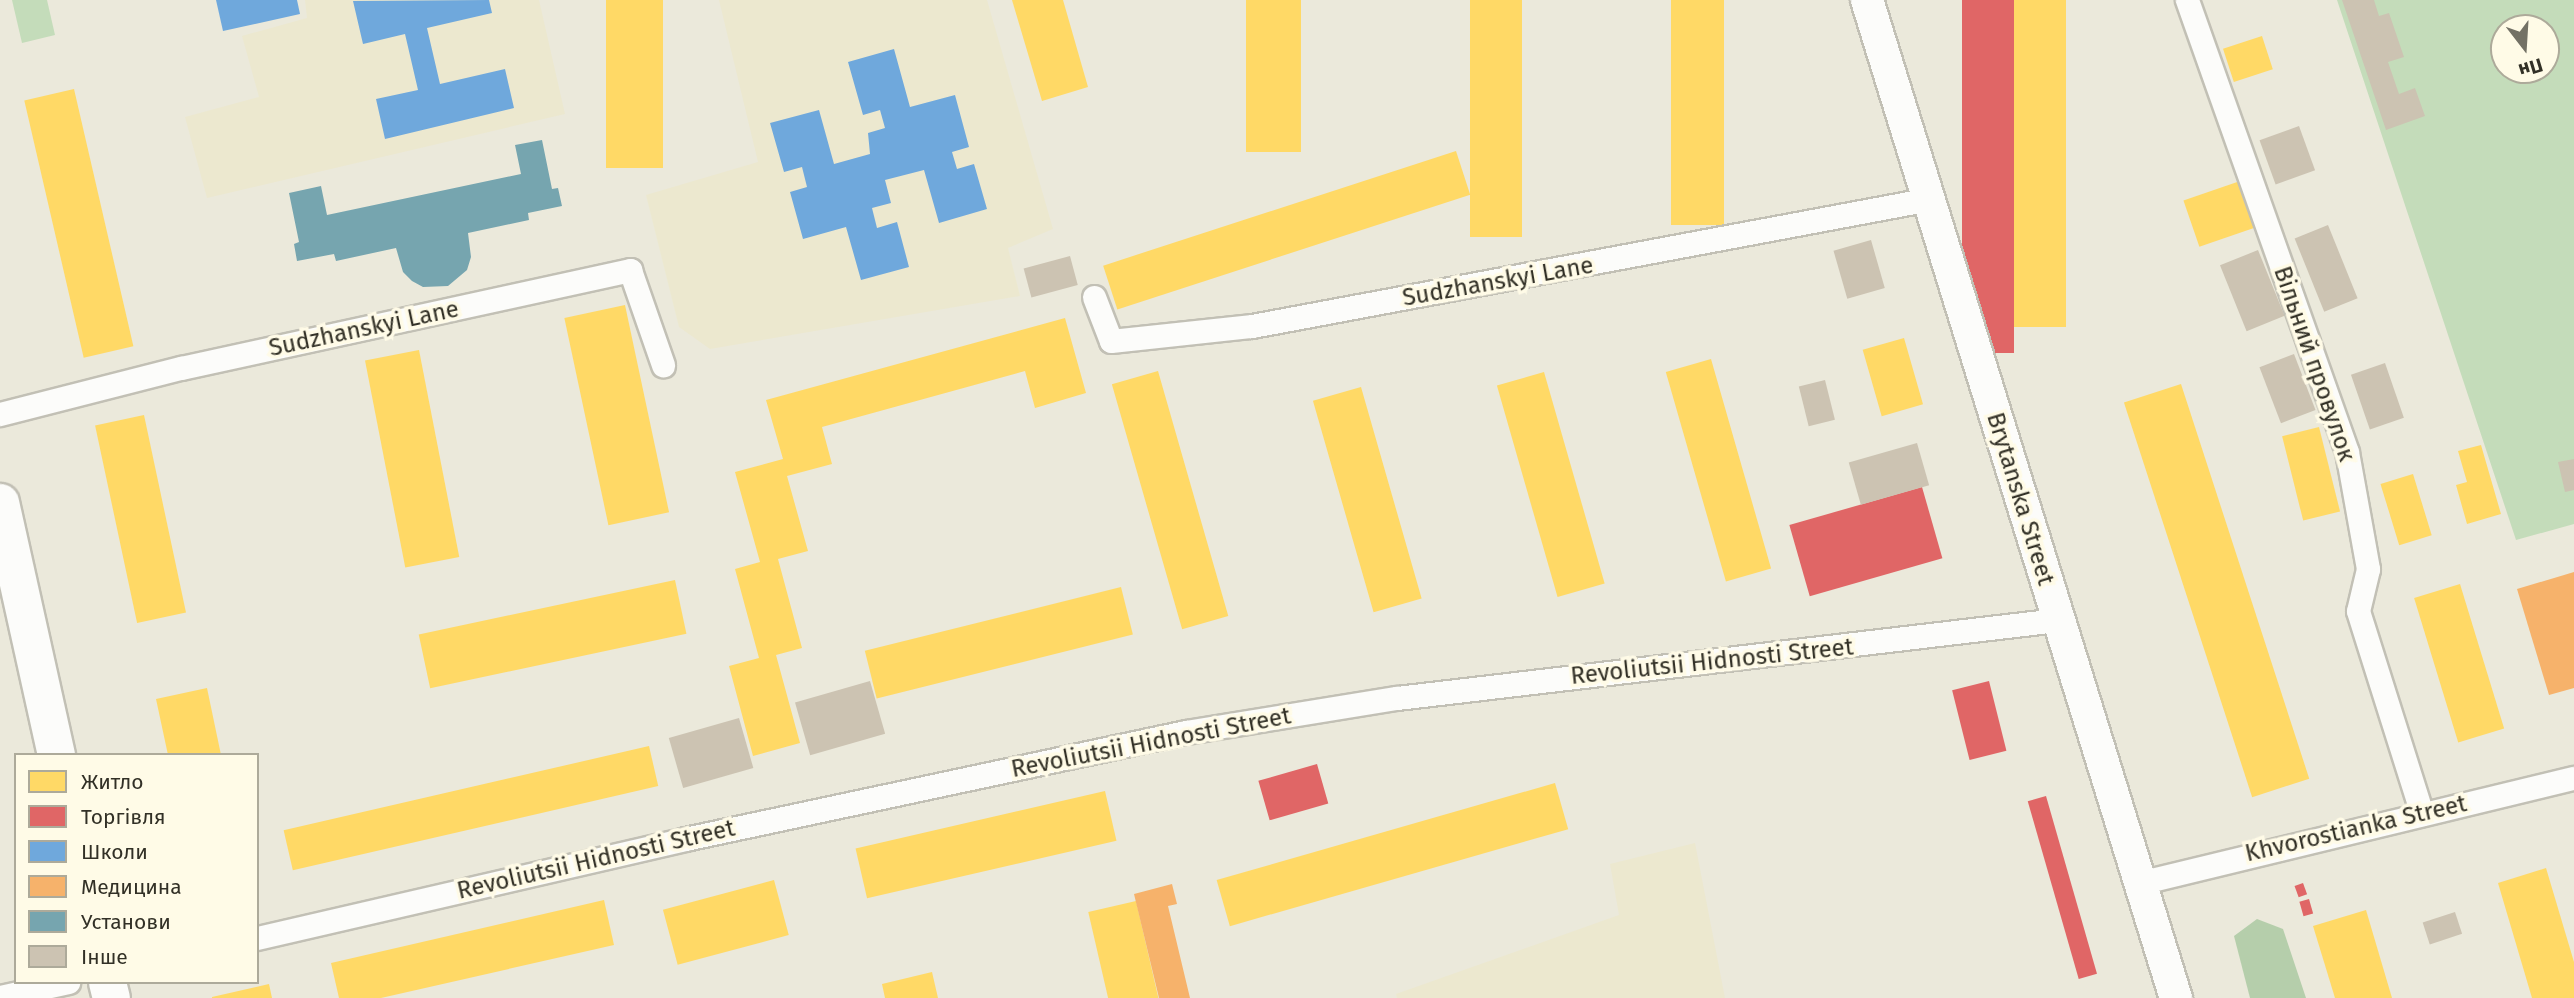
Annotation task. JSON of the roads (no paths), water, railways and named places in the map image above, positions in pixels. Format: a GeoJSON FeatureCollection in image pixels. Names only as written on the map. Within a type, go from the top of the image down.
{"type":"FeatureCollection","features":[{"type":"Feature","properties":{"kind":"main road","name":"Brytanska Street"},"geometry":{"type":"LineString","coordinates":[[1867,0],[2138,883],[2176,998]]}},
{"type":"Feature","properties":{"kind":"main road"},"geometry":{"type":"LineString","coordinates":[[0,502],[56,753]]}},
{"type":"Feature","properties":{"kind":"street","name":"Вільний провулок"},"geometry":{"type":"LineString","coordinates":[[2187,0],[2347,452],[2368,569],[2358,611],[2422,814]]}},
{"type":"Feature","properties":{"kind":"street","name":"Sudzhanskyi Lane"},"geometry":{"type":"LineString","coordinates":[[1094,297],[1111,341],[1252,326],[1930,199]]}},
{"type":"Feature","properties":{"kind":"street","name":"Sudzhanskyi Lane"},"geometry":{"type":"LineString","coordinates":[[0,414],[181,368],[630,270],[663,365]]}},
{"type":"Feature","properties":{"kind":"street","name":"Revoliutsii Hidnosti Street"},"geometry":{"type":"LineString","coordinates":[[259,938],[685,839],[1186,732],[1397,698],[2057,620]]}},
{"type":"Feature","properties":{"kind":"street","name":"Khvorostianka Street"},"geometry":{"type":"LineString","coordinates":[[2138,883],[2574,778]]}},
{"type":"Feature","properties":{"kind":"street"},"geometry":{"type":"LineString","coordinates":[[0,998],[60,984]]}}]}
